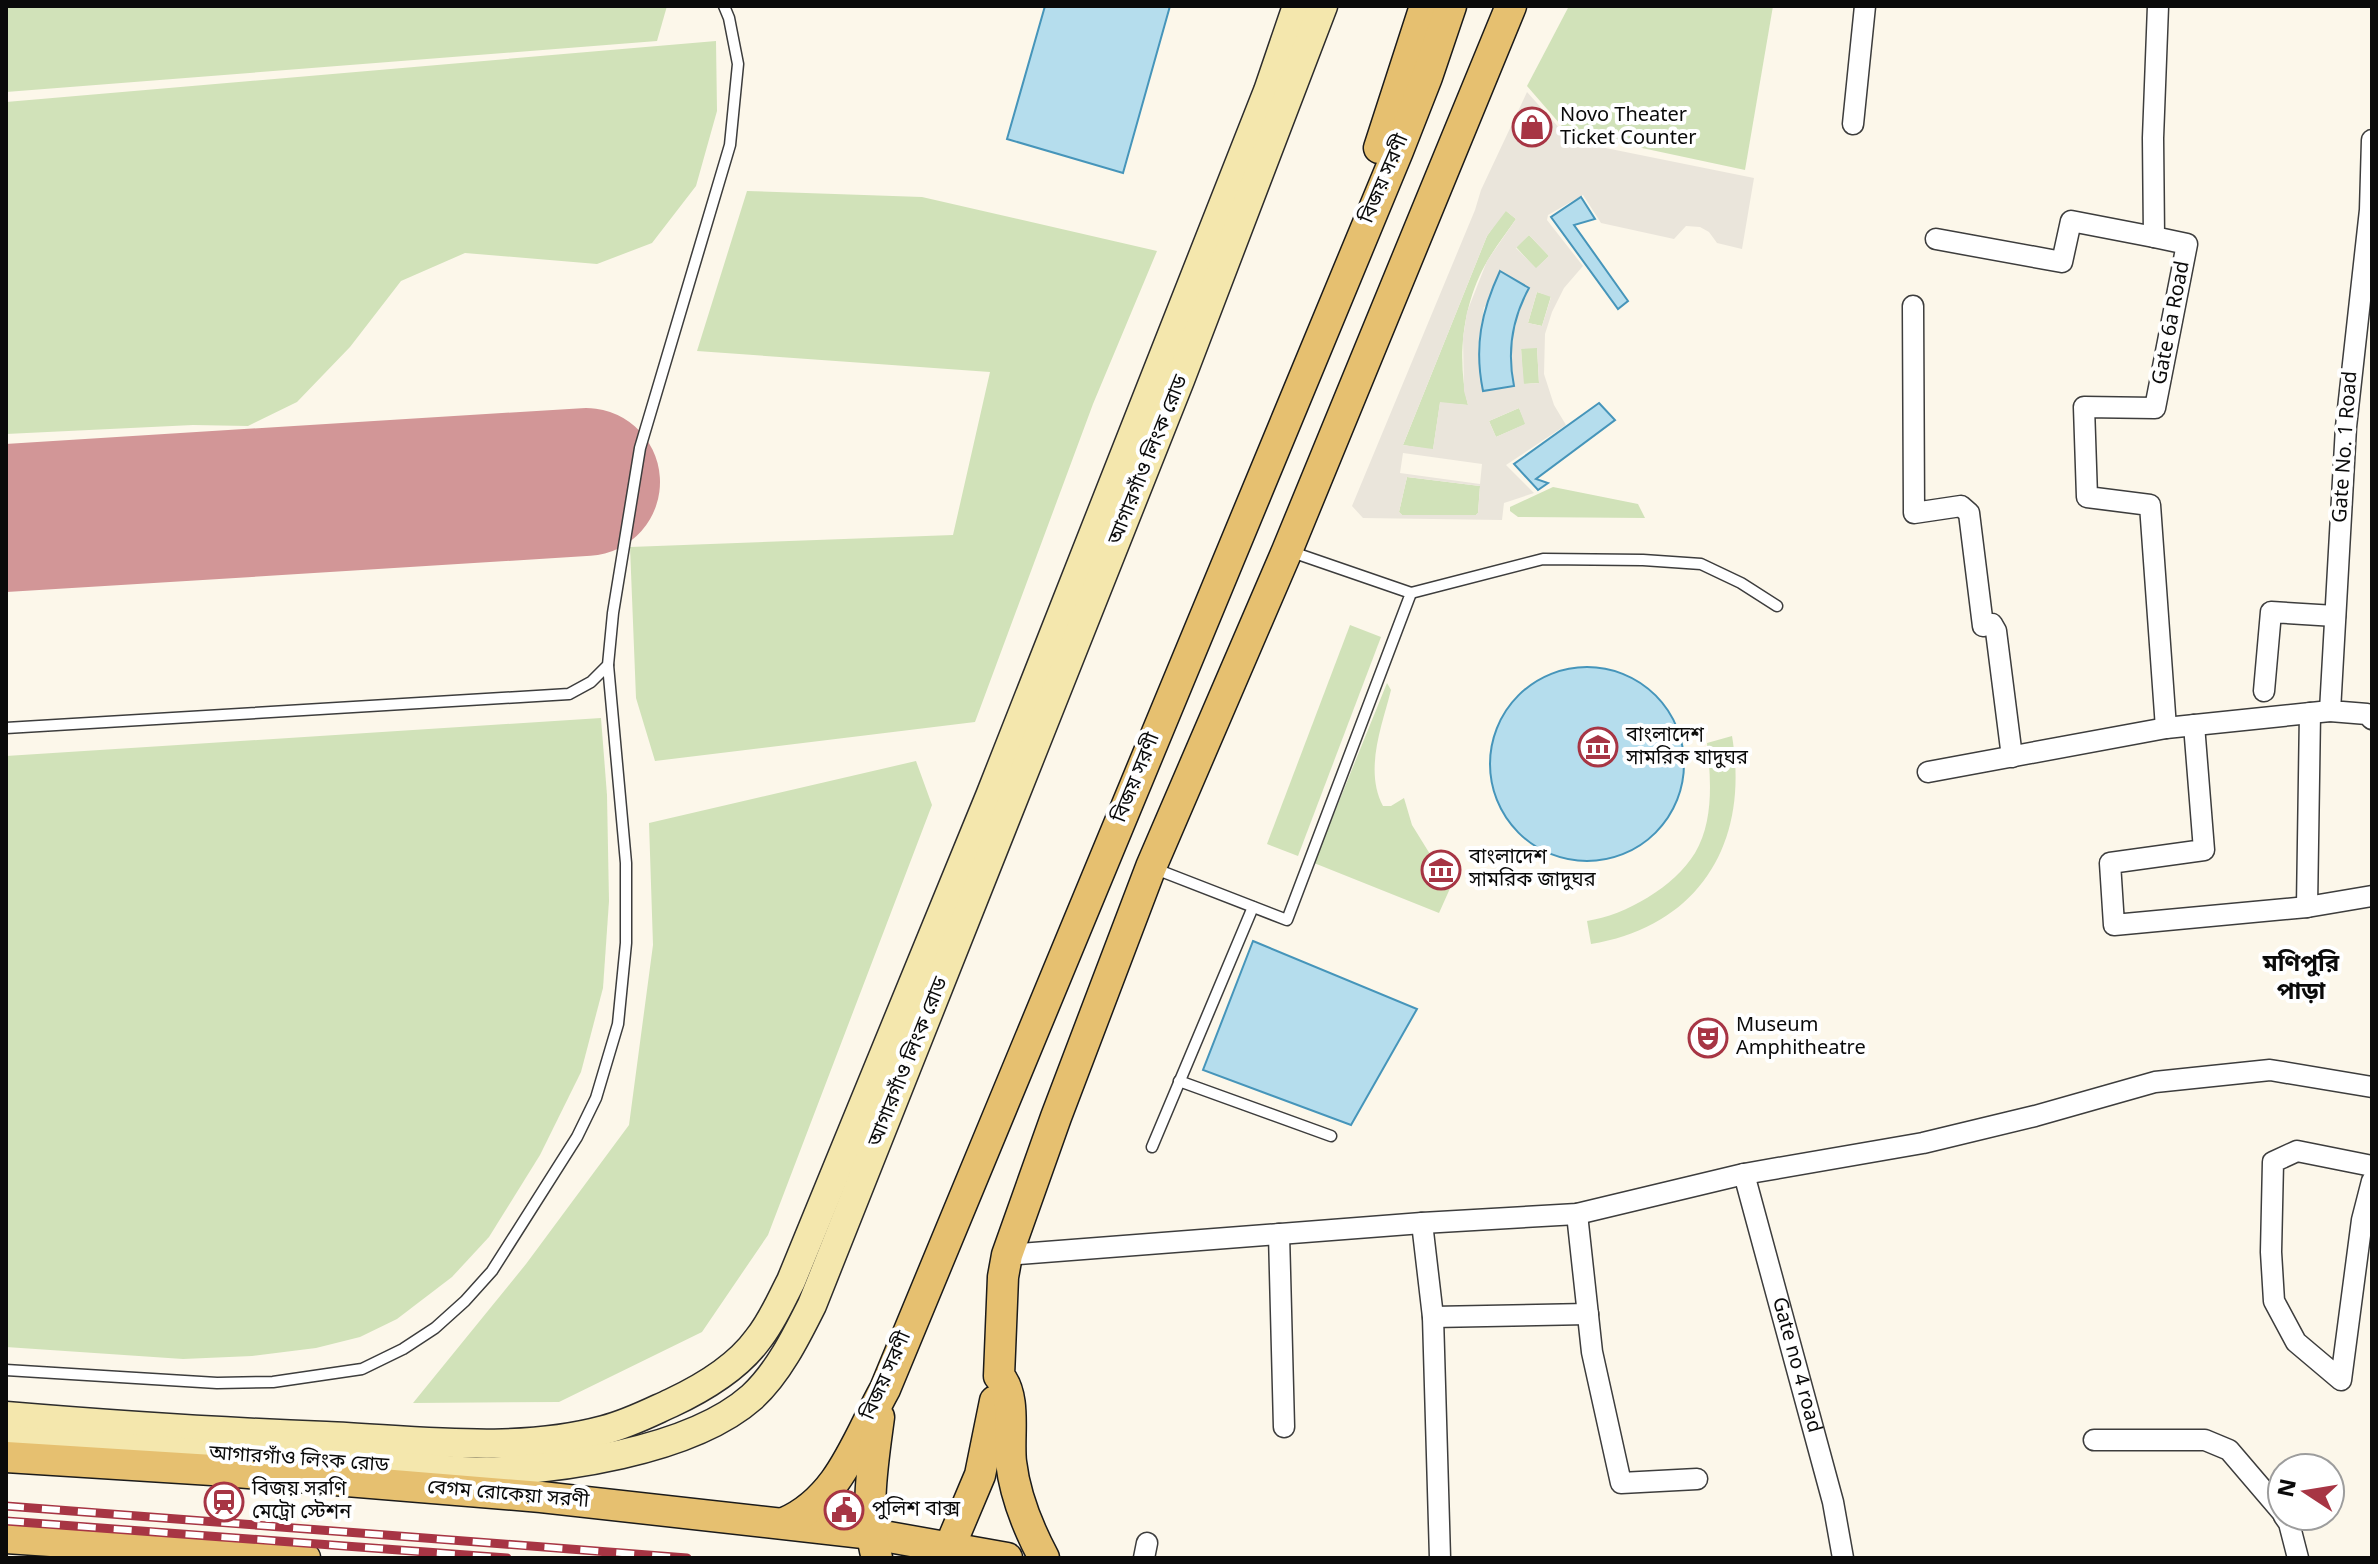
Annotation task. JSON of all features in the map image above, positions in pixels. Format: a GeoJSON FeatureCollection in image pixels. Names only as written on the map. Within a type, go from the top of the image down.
{"type":"FeatureCollection","features":[{"type":"Feature","properties":{"kind":"main road","name":"আগারগাঁও লিংক রোড"},"geometry":{"type":"LineString","coordinates":[[6,1416],[161,1429],[498,1443],[559,1439],[603,1431],[633,1421],[704,1386],[758,1340],[791,1281],[990,796],[1268,91],[1297,6]]}},
{"type":"Feature","properties":{"kind":"main road","name":"আগারগাঁও লিংক রোড"},"geometry":{"type":"LineString","coordinates":[[6,1440],[476,1472],[514,1471],[575,1463],[671,1440],[743,1405],[762,1386],[788,1350],[812,1305],[1180,380],[1323,6]]}},
{"type":"Feature","properties":{"kind":"main road"},"geometry":{"type":"LineString","coordinates":[[1380,190],[1377,166],[1379,147],[1425,6]]}},
{"type":"Feature","properties":{"kind":"main road","name":"বিজয় সরণী"},"geometry":{"type":"LineString","coordinates":[[784,1523],[804,1514],[823,1498],[849,1462],[885,1389],[1427,77],[1451,6]]}},
{"type":"Feature","properties":{"kind":"main road"},"geometry":{"type":"LineString","coordinates":[[948,1553],[980,1475],[991,1433],[999,1376],[1003,1277],[1007,1255],[1056,1117],[1151,867],[1287,551],[1511,6]]}},
{"type":"Feature","properties":{"kind":"main road"},"geometry":{"type":"LineString","coordinates":[[999,1376],[1008,1388],[1011,1463],[1020,1504],[1044,1558]]}},
{"type":"Feature","properties":{"kind":"main road"},"geometry":{"type":"LineString","coordinates":[[704,1386],[716,1420]]}},
{"type":"Feature","properties":{"kind":"main road"},"geometry":{"type":"LineString","coordinates":[[874,1546],[875,1446],[885,1389]]}},
{"type":"Feature","properties":{"kind":"main road","name":"বেগম রোকেয়া সরণী"},"geometry":{"type":"LineString","coordinates":[[6,1457],[541,1497],[784,1523],[874,1546],[1007,1558]]}},
{"type":"Feature","properties":{"kind":"main road"},"geometry":{"type":"LineString","coordinates":[[6,1538],[305,1558]]}},
{"type":"Feature","properties":{"kind":"street"},"geometry":{"type":"LineString","coordinates":[[1853,124],[1865,6]]}},
{"type":"Feature","properties":{"kind":"street","name":"Gate 6a Road"},"geometry":{"type":"LineString","coordinates":[[2158,6],[2153,138],[2154,237],[2187,244],[2155,408],[2084,407],[2087,497],[2150,505],[2166,728]]}},
{"type":"Feature","properties":{"kind":"street","name":"Gate No. 1 Road"},"geometry":{"type":"LineString","coordinates":[[2307,907],[2320,712],[2335,616],[2346,427],[2370,210],[2372,140]]}},
{"type":"Feature","properties":{"kind":"street"},"geometry":{"type":"LineString","coordinates":[[1936,239],[2062,262],[2071,221],[2154,237]]}},
{"type":"Feature","properties":{"kind":"street"},"geometry":{"type":"LineString","coordinates":[[1913,306],[1914,513],[1961,506],[1969,513],[1983,626],[1992,624],[1996,631],[2012,757]]}},
{"type":"Feature","properties":{"kind":"street"},"geometry":{"type":"LineString","coordinates":[[2264,691],[2271,612],[2335,616]]}},
{"type":"Feature","properties":{"kind":"street"},"geometry":{"type":"LineString","coordinates":[[1928,772],[2166,728],[2320,712],[2367,714],[2372,719]]}},
{"type":"Feature","properties":{"kind":"street"},"geometry":{"type":"LineString","coordinates":[[2194,725],[2204,850],[2110,863],[2114,925],[2307,907],[2372,896]]}},
{"type":"Feature","properties":{"kind":"street"},"geometry":{"type":"LineString","coordinates":[[1007,1255],[1577,1214],[1744,1174],[1923,1143],[2155,1082],[2270,1070],[2372,1087]]}},
{"type":"Feature","properties":{"kind":"street"},"geometry":{"type":"LineString","coordinates":[[2372,1166],[2297,1151],[2273,1162],[2271,1252],[2274,1301],[2296,1342],[2341,1380],[2362,1220],[2372,1181]]}},
{"type":"Feature","properties":{"kind":"street","name":"Gate no 4 road"},"geometry":{"type":"LineString","coordinates":[[1744,1174],[1833,1502],[1843,1558]]}},
{"type":"Feature","properties":{"kind":"street"},"geometry":{"type":"LineString","coordinates":[[1577,1214],[1592,1352],[1621,1483],[1697,1479]]}},
{"type":"Feature","properties":{"kind":"street"},"geometry":{"type":"LineString","coordinates":[[1422,1223],[1433,1317],[1440,1558]]}},
{"type":"Feature","properties":{"kind":"street"},"geometry":{"type":"LineString","coordinates":[[1279,1234],[1284,1427]]}},
{"type":"Feature","properties":{"kind":"street"},"geometry":{"type":"LineString","coordinates":[[1433,1317],[1588,1314]]}},
{"type":"Feature","properties":{"kind":"street"},"geometry":{"type":"LineString","coordinates":[[2094,1440],[2205,1440],[2229,1450],[2266,1494]]}},
{"type":"Feature","properties":{"kind":"street"},"geometry":{"type":"LineString","coordinates":[[2291,1532],[2298,1558]]}},
{"type":"Feature","properties":{"kind":"lane"},"geometry":{"type":"LineString","coordinates":[[6,1370],[217,1383],[273,1382],[362,1369],[403,1349],[435,1328],[465,1301],[492,1271],[577,1137],[596,1098],[618,1024],[626,943],[626,863],[608,665],[613,613],[640,448],[730,145],[738,64],[724,6]]}},
{"type":"Feature","properties":{"kind":"lane"},"geometry":{"type":"LineString","coordinates":[[1287,551],[1411,593],[1543,559],[1701,564],[1741,583],[1777,606]]}},
{"type":"Feature","properties":{"kind":"lane"},"geometry":{"type":"LineString","coordinates":[[1151,867],[1287,920],[1411,593]]}},
{"type":"Feature","properties":{"kind":"lane"},"geometry":{"type":"LineString","coordinates":[[6,728],[569,694],[591,682],[608,665]]}},
{"type":"Feature","properties":{"kind":"lane"},"geometry":{"type":"LineString","coordinates":[[1152,1147],[1253,907]]}},
{"type":"Feature","properties":{"kind":"lane"},"geometry":{"type":"LineString","coordinates":[[1179,1081],[1331,1136]]}},
{"type":"Feature","properties":{"kind":"green space"},"geometry":{"type":"Polygon","coordinates":[[[6,6],[667,6],[657,41],[6,92],[6,6]]]}},
{"type":"Feature","properties":{"kind":"green space"},"geometry":{"type":"Polygon","coordinates":[[[1569,6],[1773,6],[1745,170],[1567,132],[1527,86],[1569,6]]]}},
{"type":"Feature","properties":{"kind":"green space"},"geometry":{"type":"Polygon","coordinates":[[[716,41],[717,111],[696,186],[652,243],[597,264],[465,253],[401,281],[350,347],[297,402],[248,426],[193,425],[6,434],[6,102],[716,41]]]}},
{"type":"Feature","properties":{"kind":"green space"},"geometry":{"type":"Polygon","coordinates":[[[747,191],[922,197],[1157,251],[1093,404],[975,722],[655,761],[636,698],[630,547],[953,535],[990,372],[697,351],[747,191]]]}},
{"type":"Feature","properties":{"kind":"green space"},"geometry":{"type":"Polygon","coordinates":[[[1505,210],[1516,219],[1479,276],[1464,331],[1463,369],[1468,405],[1440,403],[1433,450],[1403,445],[1487,236],[1505,210]]]}},
{"type":"Feature","properties":{"kind":"green space"},"geometry":{"type":"Polygon","coordinates":[[[1529,235],[1549,256],[1536,269],[1516,247],[1529,235]]]}},
{"type":"Feature","properties":{"kind":"green space"},"geometry":{"type":"Polygon","coordinates":[[[1537,292],[1551,296],[1542,326],[1528,323],[1537,292]]]}},
{"type":"Feature","properties":{"kind":"green space"},"geometry":{"type":"Polygon","coordinates":[[[1537,347],[1539,383],[1523,384],[1521,348],[1537,347]]]}},
{"type":"Feature","properties":{"kind":"green space"},"geometry":{"type":"Polygon","coordinates":[[[1519,408],[1526,424],[1496,437],[1489,421],[1519,408]]]}},
{"type":"Feature","properties":{"kind":"green space"},"geometry":{"type":"Polygon","coordinates":[[[1407,477],[1480,486],[1478,513],[1402,515],[1399,512],[1407,477]]]}},
{"type":"Feature","properties":{"kind":"green space"},"geometry":{"type":"Polygon","coordinates":[[[1553,487],[1638,504],[1645,518],[1518,517],[1510,511],[1510,507],[1553,487]]]}},
{"type":"Feature","properties":{"kind":"green space"},"geometry":{"type":"Polygon","coordinates":[[[1350,625],[1381,637],[1298,856],[1267,844],[1350,625]]]}},
{"type":"Feature","properties":{"kind":"green space"},"geometry":{"type":"Polygon","coordinates":[[[1387,683],[1391,690],[1376,748],[1378,792],[1383,806],[1391,806],[1404,798],[1412,825],[1446,880],[1452,884],[1439,913],[1314,863],[1387,683]]]}},
{"type":"Feature","properties":{"kind":"green space"},"geometry":{"type":"Polygon","coordinates":[[[601,718],[607,795],[609,901],[603,988],[581,1072],[540,1155],[489,1237],[452,1277],[397,1319],[360,1337],[316,1348],[252,1356],[183,1359],[6,1347],[6,756],[601,718]]]}},
{"type":"Feature","properties":{"kind":"green space"},"geometry":{"type":"Polygon","coordinates":[[[1732,736],[1736,775],[1733,811],[1724,844],[1709,873],[1688,898],[1662,919],[1629,934],[1591,944],[1587,921],[1617,913],[1648,898],[1675,877],[1695,853],[1708,814],[1710,785],[1707,743],[1732,736]]]}},
{"type":"Feature","properties":{"kind":"green space"},"geometry":{"type":"Polygon","coordinates":[[[916,761],[932,805],[768,1235],[702,1332],[559,1402],[413,1403],[526,1264],[629,1125],[653,945],[649,823],[916,761]]]}},
{"type":"Feature","properties":{"kind":"shaded area"},"geometry":{"type":"Polygon","coordinates":[[[1527,92],[1571,141],[1754,178],[1742,249],[1717,243],[1709,232],[1700,227],[1686,226],[1674,239],[1601,223],[1583,195],[1548,215],[1547,220],[1583,266],[1564,288],[1545,334],[1544,374],[1554,405],[1566,425],[1506,465],[1534,493],[1504,503],[1502,520],[1363,518],[1352,506],[1481,190],[1527,92]],[[1506,211],[1487,236],[1403,445],[1433,449],[1440,402],[1468,405],[1464,391],[1463,338],[1467,312],[1487,261],[1516,219],[1506,211]],[[1529,235],[1516,248],[1536,268],[1549,256],[1529,235]],[[1528,288],[1484,307],[1478,346],[1483,391],[1514,386],[1510,366],[1513,329],[1528,288]],[[1537,292],[1528,323],[1542,326],[1551,297],[1537,292]],[[1537,348],[1521,349],[1524,384],[1539,383],[1537,348]],[[1519,408],[1489,421],[1496,437],[1525,424],[1519,408]],[[1403,453],[1400,473],[1480,484],[1482,464],[1403,453]],[[1407,477],[1399,512],[1402,515],[1476,515],[1480,486],[1407,477]]]}},
{"type":"Feature","properties":{"kind":"water"},"geometry":{"type":"Polygon","coordinates":[[[1045,6],[1170,6],[1123,173],[1007,139],[1045,6]]]}},
{"type":"Feature","properties":{"kind":"water"},"geometry":{"type":"Polygon","coordinates":[[[1581,197],[1595,219],[1574,225],[1628,301],[1618,309],[1551,217],[1581,197]]]}},
{"type":"Feature","properties":{"kind":"water"},"geometry":{"type":"Polygon","coordinates":[[[1500,271],[1529,288],[1512,336],[1514,386],[1483,391],[1479,359],[1481,330],[1500,271]]]}},
{"type":"Feature","properties":{"kind":"water"},"geometry":{"type":"Polygon","coordinates":[[[1599,403],[1615,420],[1536,479],[1548,483],[1538,490],[1514,464],[1599,403]]]}},
{"type":"Feature","properties":{"kind":"water"},"geometry":{"type":"Polygon","coordinates":[[[1587,667],[1624,675],[1655,696],[1676,727],[1684,764],[1676,801],[1655,832],[1624,853],[1587,861],[1550,853],[1519,832],[1498,801],[1490,764],[1498,727],[1519,696],[1550,675],[1587,667]]]}},
{"type":"Feature","properties":{"kind":"water"},"geometry":{"type":"Polygon","coordinates":[[[1253,941],[1417,1009],[1351,1125],[1203,1070],[1253,941]]]}},
{"type":"Feature","properties":{"kind":"runway"},"geometry":{"type":"LineString","coordinates":[[6,518],[586,482]]}},
{"type":"Feature","properties":{"kind":"railway"},"geometry":{"type":"LineString","coordinates":[[6,1506],[687,1558]]}},
{"type":"Feature","properties":{"kind":"railway"},"geometry":{"type":"LineString","coordinates":[[6,1521],[507,1558]]}},
{"type":"Feature","properties":{"kind":"place","name":"Novo Theater Ticket Counter"},"geometry":{"type":"Point","coordinates":[1532,127]}},
{"type":"Feature","properties":{"kind":"place","name":"বাংলাদেশ সামরিক যাদুঘর"},"geometry":{"type":"Point","coordinates":[1598,747]}},
{"type":"Feature","properties":{"kind":"place","name":"বাংলাদেশ সামরিক জাদুঘর"},"geometry":{"type":"Point","coordinates":[1441,870]}},
{"type":"Feature","properties":{"kind":"place","name":"Museum Amphitheatre"},"geometry":{"type":"Point","coordinates":[1708,1038]}},
{"type":"Feature","properties":{"kind":"place","name":"বিজয় সরণি মেট্রো স্টেশন"},"geometry":{"type":"Point","coordinates":[224,1502]}},
{"type":"Feature","properties":{"kind":"place","name":"পুলিশ বাক্স"},"geometry":{"type":"Point","coordinates":[844,1510]}},
{"type":"Feature","properties":{"kind":"district","name":"মণিপুরি পাড়া"},"geometry":{"type":"Point","coordinates":[2301,979]}}]}
